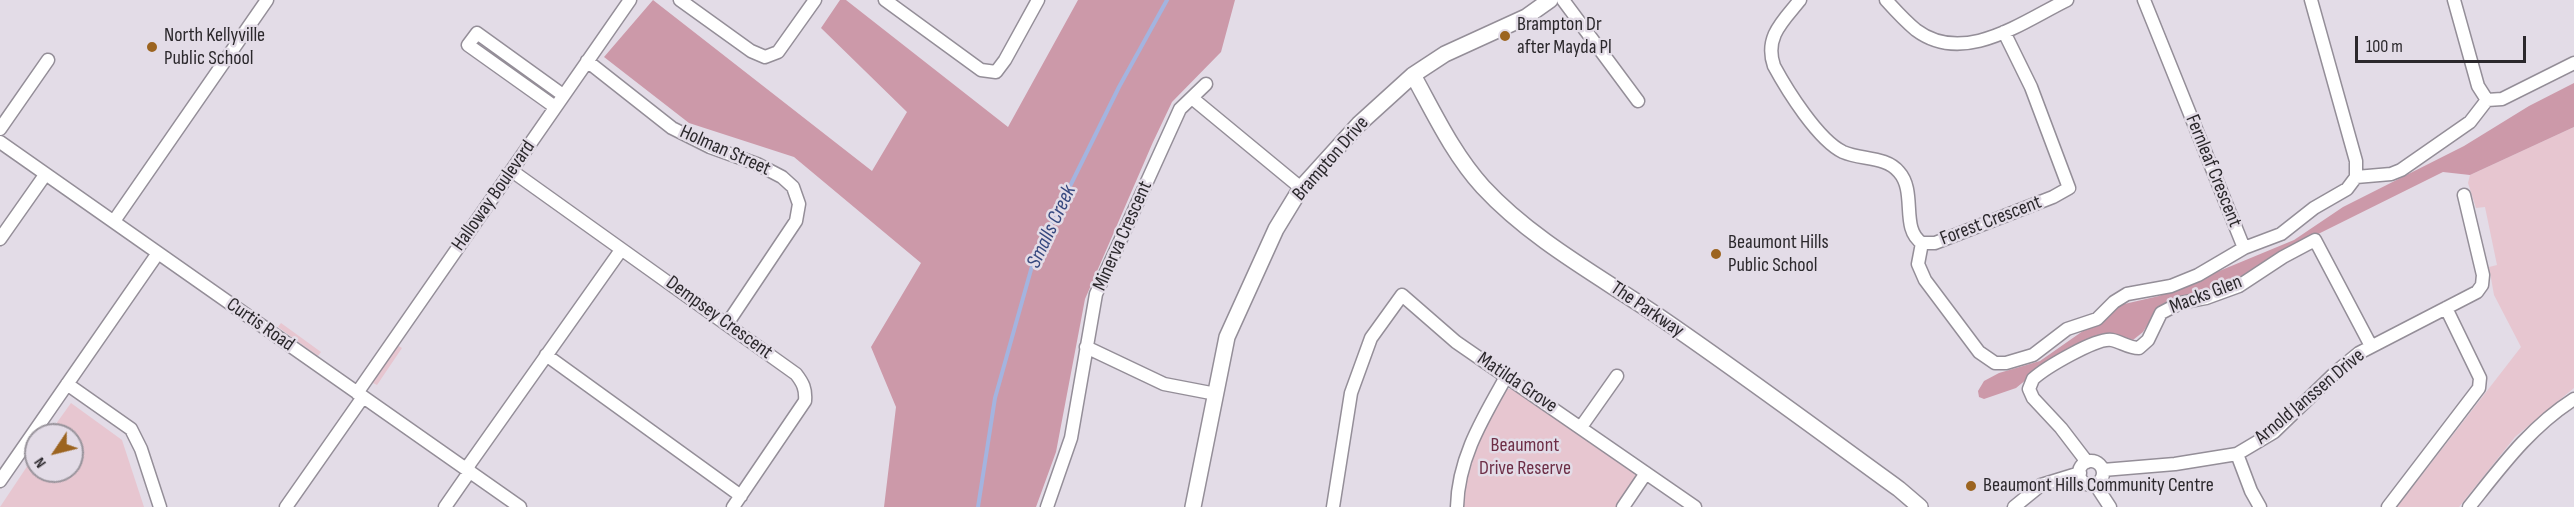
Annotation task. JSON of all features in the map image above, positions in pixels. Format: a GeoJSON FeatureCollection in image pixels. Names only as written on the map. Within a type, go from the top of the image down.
{"type":"FeatureCollection","features":[{"type":"Feature","properties":{"kind":"street"},"geometry":{"type":"LineString","coordinates":[[114,221],[267,0]]}},
{"type":"Feature","properties":{"kind":"street","name":"Halloway Boulevard"},"geometry":{"type":"LineString","coordinates":[[286,507],[563,95],[630,0]]}},
{"type":"Feature","properties":{"kind":"street"},"geometry":{"type":"LineString","coordinates":[[680,0],[751,51],[765,57],[778,52],[815,0]]}},
{"type":"Feature","properties":{"kind":"street"},"geometry":{"type":"LineString","coordinates":[[885,0],[981,70],[996,72],[1038,0]]}},
{"type":"Feature","properties":{"kind":"street","name":"Brampton Drive"},"geometry":{"type":"LineString","coordinates":[[1193,507],[1227,337],[1276,229],[1300,188],[1359,124],[1413,75],[1445,54],[1526,17],[1550,0]]}},
{"type":"Feature","properties":{"kind":"street"},"geometry":{"type":"LineString","coordinates":[[1563,0],[1638,101]]}},
{"type":"Feature","properties":{"kind":"street","name":"Forest Crescent"},"geometry":{"type":"LineString","coordinates":[[1800,0],[1778,24],[1773,35],[1771,57],[1774,66],[1813,123],[1831,143],[1841,151],[1889,164],[1897,169],[1906,184],[1912,234],[1922,243],[1935,243],[2053,197],[2069,188],[2031,87],[2004,32]]}},
{"type":"Feature","properties":{"kind":"street"},"geometry":{"type":"LineString","coordinates":[[1886,0],[1916,30],[1944,43],[1973,44],[2004,32],[2067,0]]}},
{"type":"Feature","properties":{"kind":"street","name":"Fernleaf Crescent"},"geometry":{"type":"LineString","coordinates":[[2144,0],[2244,248],[2289,229],[2314,208],[2347,189],[2355,177]]}},
{"type":"Feature","properties":{"kind":"street"},"geometry":{"type":"LineString","coordinates":[[2312,0],[2356,161],[2355,177],[2391,174],[2401,170],[2470,122],[2487,100],[2502,99],[2574,63]]}},
{"type":"Feature","properties":{"kind":"street"},"geometry":{"type":"LineString","coordinates":[[2454,0],[2478,86],[2487,100]]}},
{"type":"Feature","properties":{"kind":"street"},"geometry":{"type":"LineString","coordinates":[[555,107],[468,45],[477,33],[563,95]]}},
{"type":"Feature","properties":{"kind":"street"},"geometry":{"type":"LineString","coordinates":[[0,129],[48,60]]}},
{"type":"Feature","properties":{"kind":"street","name":"Holman Street"},"geometry":{"type":"LineString","coordinates":[[587,61],[672,128],[710,147],[757,164],[782,177],[793,187],[800,204],[796,221],[727,324]]}},
{"type":"Feature","properties":{"kind":"street","name":"The Parkway"},"geometry":{"type":"LineString","coordinates":[[1413,75],[1469,170],[1484,188],[1520,220],[1899,489],[1920,507]]}},
{"type":"Feature","properties":{"kind":"street","name":"Minerva Crescent"},"geometry":{"type":"LineString","coordinates":[[1047,507],[1071,438],[1096,294],[1174,121],[1180,110],[1206,84]]}},
{"type":"Feature","properties":{"kind":"street"},"geometry":{"type":"LineString","coordinates":[[1192,98],[1300,188]]}},
{"type":"Feature","properties":{"kind":"street","name":"Curtis Road"},"geometry":{"type":"LineString","coordinates":[[0,142],[520,507]]}},
{"type":"Feature","properties":{"kind":"street","name":"Dempsey Crescent"},"geometry":{"type":"LineString","coordinates":[[512,171],[796,374],[804,387],[805,401],[733,507]]}},
{"type":"Feature","properties":{"kind":"street"},"geometry":{"type":"LineString","coordinates":[[0,239],[45,175]]}},
{"type":"Feature","properties":{"kind":"street","name":"Arnold Janssen Drive"},"geometry":{"type":"LineString","coordinates":[[2103,470],[2175,464],[2237,454],[2274,432],[2337,371],[2371,346],[2477,292],[2483,280],[2463,195]]}},
{"type":"Feature","properties":{"kind":"street","name":"Macks Glen"},"geometry":{"type":"LineString","coordinates":[[2087,462],[2031,394],[2030,384],[2033,378],[2095,343],[2112,340],[2123,346],[2139,348],[2148,340],[2161,313],[2180,303],[2206,298],[2239,286],[2273,263],[2315,240],[2371,346]]}},
{"type":"Feature","properties":{"kind":"street"},"geometry":{"type":"LineString","coordinates":[[1922,243],[1918,264],[1925,280],[1979,352],[1995,363],[2016,362],[2033,355],[2067,329],[2097,320],[2114,302],[2127,294],[2161,289],[2184,281],[2244,248]]}},
{"type":"Feature","properties":{"kind":"street"},"geometry":{"type":"LineString","coordinates":[[445,507],[546,355],[621,250]]}},
{"type":"Feature","properties":{"kind":"street"},"geometry":{"type":"LineString","coordinates":[[0,481],[158,253]]}},
{"type":"Feature","properties":{"kind":"street","name":"Matilda Grove"},"geometry":{"type":"LineString","coordinates":[[1333,507],[1351,393],[1371,338],[1402,295],[1456,342],[1695,507]]}},
{"type":"Feature","properties":{"kind":"street"},"geometry":{"type":"LineString","coordinates":[[2388,507],[2479,388],[2481,378],[2446,309]]}},
{"type":"Feature","properties":{"kind":"street"},"geometry":{"type":"LineString","coordinates":[[1086,347],[1164,384],[1216,394]]}},
{"type":"Feature","properties":{"kind":"street"},"geometry":{"type":"LineString","coordinates":[[546,355],[741,496]]}},
{"type":"Feature","properties":{"kind":"street"},"geometry":{"type":"LineString","coordinates":[[1581,427],[1617,376]]}},
{"type":"Feature","properties":{"kind":"street"},"geometry":{"type":"LineString","coordinates":[[1458,507],[1467,453],[1477,427],[1506,377]]}},
{"type":"Feature","properties":{"kind":"street"},"geometry":{"type":"LineString","coordinates":[[67,384],[131,429],[141,449],[160,507]]}},
{"type":"Feature","properties":{"kind":"street"},"geometry":{"type":"LineString","coordinates":[[2469,507],[2515,449],[2537,426],[2574,399]]}},
{"type":"Feature","properties":{"kind":"street"},"geometry":{"type":"LineString","coordinates":[[2237,454],[2251,491],[2260,507]]}},
{"type":"Feature","properties":{"kind":"street"},"geometry":{"type":"LineString","coordinates":[[2087,462],[2095,462],[2103,470],[2101,480],[2096,484],[2085,483],[2080,473],[2082,466],[2087,462]]}},
{"type":"Feature","properties":{"kind":"street"},"geometry":{"type":"LineString","coordinates":[[1623,507],[1646,473]]}},
{"type":"Feature","properties":{"kind":"street"},"geometry":{"type":"LineString","coordinates":[[2014,507],[2041,485],[2080,473]]}},
{"type":"Feature","properties":{"kind":"street"},"geometry":{"type":"LineString","coordinates":[[2096,484],[2110,507]]}},
{"type":"Feature","properties":{"kind":"green space"},"geometry":{"type":"Polygon","coordinates":[[[2574,127],[2574,388],[2515,437],[2459,507],[2397,507],[2521,347],[2494,295],[2489,267],[2497,265],[2485,207],[2476,208],[2468,183],[2470,175],[2574,127]]]}},
{"type":"Feature","properties":{"kind":"green space"},"geometry":{"type":"Polygon","coordinates":[[[281,323],[321,352],[318,356],[278,327],[281,323]]]}},
{"type":"Feature","properties":{"kind":"green space"},"geometry":{"type":"Polygon","coordinates":[[[397,345],[402,348],[377,385],[371,382],[397,345]]]}},
{"type":"Feature","properties":{"kind":"green space","name":"Beaumont Drive Reserve"},"geometry":{"type":"Polygon","coordinates":[[[1506,389],[1514,389],[1638,473],[1639,478],[1618,507],[1463,507],[1463,491],[1470,460],[1482,431],[1506,389]]]}},
{"type":"Feature","properties":{"kind":"green space"},"geometry":{"type":"Polygon","coordinates":[[[71,403],[122,440],[144,507],[0,507],[24,471],[24,483],[84,483],[84,423],[57,423],[71,403]]]}},
{"type":"Feature","properties":{"kind":"shaded area"},"geometry":{"type":"Polygon","coordinates":[[[653,0],[872,171],[907,112],[821,28],[840,0],[846,0],[1008,127],[1078,0],[1235,0],[1221,52],[1172,102],[1085,299],[1056,452],[1036,507],[884,507],[896,407],[871,347],[921,263],[794,157],[689,123],[604,57],[653,0]]]}},
{"type":"Feature","properties":{"kind":"shaded area"},"geometry":{"type":"Polygon","coordinates":[[[2574,83],[2574,127],[2470,175],[2443,172],[2300,243],[2235,280],[2156,311],[2143,332],[2133,340],[2112,334],[2102,334],[2038,370],[2016,388],[1984,399],[1979,397],[1978,391],[1984,381],[1999,373],[2040,361],[2120,305],[2159,296],[2294,240],[2343,207],[2464,146],[2529,106],[2574,83]]]}},
{"type":"Feature","properties":{"kind":"waterway","name":"Smalls Creek"},"geometry":{"type":"LineString","coordinates":[[978,507],[995,398],[1034,259],[1119,87],[1167,0]]}},
{"type":"Feature","properties":{"kind":"place","name":"Brampton Dr after Mayda Pl"},"geometry":{"type":"Point","coordinates":[1505,36]}},
{"type":"Feature","properties":{"kind":"place","name":"North Kellyville Public School"},"geometry":{"type":"Point","coordinates":[152,47]}},
{"type":"Feature","properties":{"kind":"place","name":"Beaumont Hills Public School"},"geometry":{"type":"Point","coordinates":[1716,254]}},
{"type":"Feature","properties":{"kind":"place","name":"Beaumont Hills Community Centre"},"geometry":{"type":"Point","coordinates":[1971,486]}}]}
